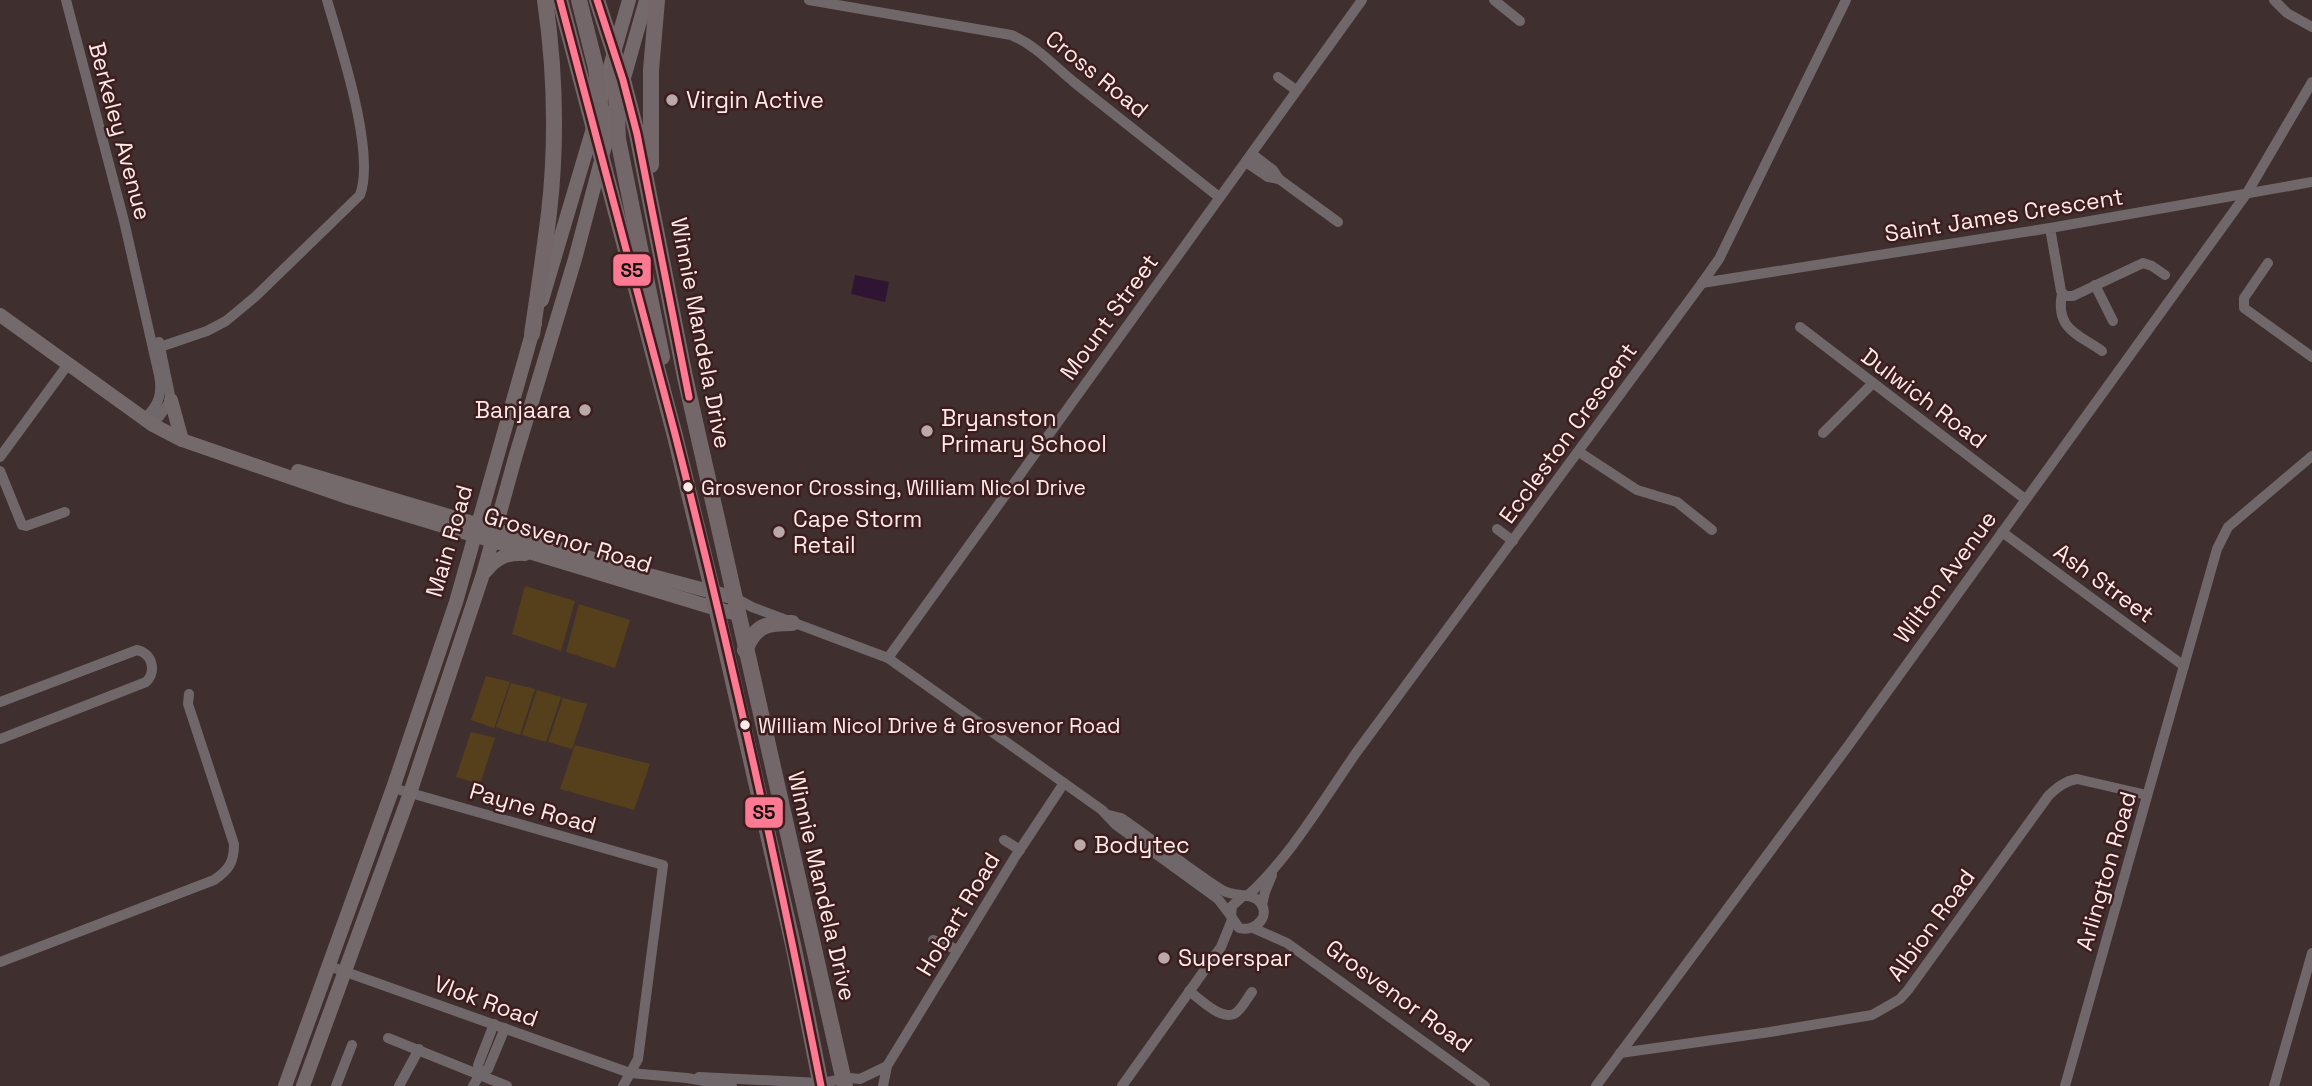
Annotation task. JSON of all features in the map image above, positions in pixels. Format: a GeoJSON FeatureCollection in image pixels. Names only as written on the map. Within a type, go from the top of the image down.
{"type":"FeatureCollection","features":[{"type":"Feature","properties":{"kind":"main road"},"geometry":{"type":"LineString","coordinates":[[532,334],[549,210],[552,143],[552,64],[545,0]]}},
{"type":"Feature","properties":{"kind":"main road","name":"Winnie Mandela Drive"},"geometry":{"type":"LineString","coordinates":[[560,0],[592,130],[675,436],[715,601],[794,949],[821,1085]]}},
{"type":"Feature","properties":{"kind":"main road"},"geometry":{"type":"LineString","coordinates":[[579,0],[618,139],[658,330],[675,436]]}},
{"type":"Feature","properties":{"kind":"main road","name":"Winnie Mandela Drive"},"geometry":{"type":"LineString","coordinates":[[597,0],[623,80],[653,208],[685,377],[741,606],[745,649],[851,1083]]}},
{"type":"Feature","properties":{"kind":"main road"},"geometry":{"type":"LineString","coordinates":[[600,158],[615,52],[629,0]]}},
{"type":"Feature","properties":{"kind":"main road","name":"Main Road"},"geometry":{"type":"LineString","coordinates":[[285,1086],[393,788],[456,602],[592,130],[623,80],[646,0]]}},
{"type":"Feature","properties":{"kind":"main road"},"geometry":{"type":"LineString","coordinates":[[653,208],[650,102],[657,0]]}},
{"type":"Feature","properties":{"kind":"main road","name":"Main Road"},"geometry":{"type":"LineString","coordinates":[[303,1086],[410,793],[483,575],[575,259],[600,158]]}},
{"type":"Feature","properties":{"kind":"main road","name":"Grosvenor Road"},"geometry":{"type":"LineString","coordinates":[[0,316],[149,422],[182,440],[252,463],[269,463],[476,530],[715,601]]}},
{"type":"Feature","properties":{"kind":"main road"},"geometry":{"type":"LineString","coordinates":[[171,400],[182,440]]}},
{"type":"Feature","properties":{"kind":"main road","name":"Grosvenor Road"},"geometry":{"type":"LineString","coordinates":[[494,535],[541,555],[741,606]]}},
{"type":"Feature","properties":{"kind":"main road"},"geometry":{"type":"LineString","coordinates":[[483,575],[496,561],[509,554],[541,555]]}},
{"type":"Feature","properties":{"kind":"main road"},"geometry":{"type":"LineString","coordinates":[[745,649],[751,635],[762,627],[792,623]]}},
{"type":"Feature","properties":{"kind":"street","name":"Berkeley Avenue"},"geometry":{"type":"LineString","coordinates":[[66,0],[136,272],[141,302],[158,348],[171,400]]}},
{"type":"Feature","properties":{"kind":"street"},"geometry":{"type":"LineString","coordinates":[[158,348],[207,331],[226,321],[256,296],[360,195],[364,185],[364,173],[357,113],[327,0]]}},
{"type":"Feature","properties":{"kind":"street","name":"Cross Road"},"geometry":{"type":"LineString","coordinates":[[809,0],[1011,35],[1021,39],[1219,197]]}},
{"type":"Feature","properties":{"kind":"street"},"geometry":{"type":"LineString","coordinates":[[1494,0],[1520,20]]}},
{"type":"Feature","properties":{"kind":"street","name":"Eccleston Crescent"},"geometry":{"type":"LineString","coordinates":[[1245,896],[1278,862],[1702,283],[1724,248],[1846,0]]}},
{"type":"Feature","properties":{"kind":"street"},"geometry":{"type":"LineString","coordinates":[[2274,0],[2287,13],[2312,27]]}},
{"type":"Feature","properties":{"kind":"street","name":"Mount Street"},"geometry":{"type":"LineString","coordinates":[[888,658],[1249,158],[1358,1]]}},
{"type":"Feature","properties":{"kind":"street"},"geometry":{"type":"LineString","coordinates":[[1278,77],[1296,90]]}},
{"type":"Feature","properties":{"kind":"street","name":"Wilton Avenue"},"geometry":{"type":"LineString","coordinates":[[1596,1086],[1848,746],[2247,194],[2312,82]]}},
{"type":"Feature","properties":{"kind":"street"},"geometry":{"type":"LineString","coordinates":[[1249,158],[1273,170],[1279,180],[1338,222]]}},
{"type":"Feature","properties":{"kind":"street","name":"Saint James Crescent"},"geometry":{"type":"LineString","coordinates":[[1702,283],[2050,228],[2312,182]]}},
{"type":"Feature","properties":{"kind":"street"},"geometry":{"type":"LineString","coordinates":[[2050,228],[2063,294],[2061,309],[2068,330],[2102,351]]}},
{"type":"Feature","properties":{"kind":"street"},"geometry":{"type":"LineString","coordinates":[[2063,294],[2073,296],[2143,263],[2152,265],[2165,275]]}},
{"type":"Feature","properties":{"kind":"street"},"geometry":{"type":"LineString","coordinates":[[2268,263],[2244,298],[2244,308],[2312,356]]}},
{"type":"Feature","properties":{"kind":"street"},"geometry":{"type":"LineString","coordinates":[[2095,285],[2113,321]]}},
{"type":"Feature","properties":{"kind":"street","name":"Dulwich Road"},"geometry":{"type":"LineString","coordinates":[[1800,327],[2025,499]]}},
{"type":"Feature","properties":{"kind":"street","name":"Berkeley Avenue"},"geometry":{"type":"LineString","coordinates":[[149,422],[161,393],[158,348]]}},
{"type":"Feature","properties":{"kind":"street"},"geometry":{"type":"LineString","coordinates":[[0,457],[69,363]]}},
{"type":"Feature","properties":{"kind":"street"},"geometry":{"type":"LineString","coordinates":[[1823,433],[1873,383]]}},
{"type":"Feature","properties":{"kind":"street"},"geometry":{"type":"LineString","coordinates":[[149,422],[171,400]]}},
{"type":"Feature","properties":{"kind":"street"},"geometry":{"type":"LineString","coordinates":[[1579,452],[1637,490],[1677,502],[1712,530]]}},
{"type":"Feature","properties":{"kind":"street","name":"Arlington Road"},"geometry":{"type":"LineString","coordinates":[[2065,1086],[2213,561],[2228,527],[2312,456]]}},
{"type":"Feature","properties":{"kind":"street"},"geometry":{"type":"LineString","coordinates":[[0,471],[22,525],[26,526],[65,512]]}},
{"type":"Feature","properties":{"kind":"street"},"geometry":{"type":"LineString","coordinates":[[1497,528],[1513,541]]}},
{"type":"Feature","properties":{"kind":"street","name":"Ash Street"},"geometry":{"type":"LineString","coordinates":[[2002,532],[2184,666]]}},
{"type":"Feature","properties":{"kind":"street","name":"Grosvenor Road"},"geometry":{"type":"LineString","coordinates":[[741,606],[888,658],[1109,815],[1116,825],[1218,899],[1231,918]]}},
{"type":"Feature","properties":{"kind":"street"},"geometry":{"type":"LineString","coordinates":[[0,702],[137,649],[149,656],[153,665],[150,679],[146,682],[0,739]]}},
{"type":"Feature","properties":{"kind":"street"},"geometry":{"type":"LineString","coordinates":[[0,962],[214,880],[229,869],[234,857],[234,844],[188,704],[189,694]]}},
{"type":"Feature","properties":{"kind":"street","name":"Albion Road"},"geometry":{"type":"LineString","coordinates":[[1620,1053],[1804,1026],[1886,1009],[1908,990],[2049,795],[2062,784],[2071,780],[2085,780],[2147,795]]}},
{"type":"Feature","properties":{"kind":"street","name":"Hobart Road"},"geometry":{"type":"LineString","coordinates":[[883,1086],[887,1066],[1064,783]]}},
{"type":"Feature","properties":{"kind":"street","name":"Payne Road"},"geometry":{"type":"LineString","coordinates":[[393,788],[663,865],[638,1059],[630,1073]]}},
{"type":"Feature","properties":{"kind":"street","name":"Grosvenor Road"},"geometry":{"type":"LineString","coordinates":[[1109,815],[1121,818],[1221,890],[1245,896]]}},
{"type":"Feature","properties":{"kind":"street"},"geometry":{"type":"LineString","coordinates":[[1004,840],[1020,850]]}},
{"type":"Feature","properties":{"kind":"street","name":"Eccleston Crescent"},"geometry":{"type":"LineString","coordinates":[[1263,907],[1265,892],[1278,862]]}},
{"type":"Feature","properties":{"kind":"street"},"geometry":{"type":"LineString","coordinates":[[1122,1086],[1221,947],[1231,918],[1231,906],[1245,896],[1253,897],[1263,907],[1264,916],[1260,923],[1221,947]]}},
{"type":"Feature","properties":{"kind":"street","name":"Grosvenor Road"},"geometry":{"type":"LineString","coordinates":[[1263,907],[1268,922],[1287,943],[1485,1086]]}},
{"type":"Feature","properties":{"kind":"street"},"geometry":{"type":"LineString","coordinates":[[1231,918],[1239,928],[1249,929]]}},
{"type":"Feature","properties":{"kind":"street","name":"Grosvenor Road"},"geometry":{"type":"LineString","coordinates":[[1249,929],[1287,943]]}},
{"type":"Feature","properties":{"kind":"street"},"geometry":{"type":"LineString","coordinates":[[933,940],[958,950]]}},
{"type":"Feature","properties":{"kind":"street"},"geometry":{"type":"LineString","coordinates":[[2274,1086],[2312,953]]}},
{"type":"Feature","properties":{"kind":"street","name":"Vlok Road"},"geometry":{"type":"LineString","coordinates":[[329,966],[630,1073],[687,1078]]}},
{"type":"Feature","properties":{"kind":"street"},"geometry":{"type":"LineString","coordinates":[[1189,991],[1224,1016],[1238,1011],[1252,992]]}},
{"type":"Feature","properties":{"kind":"street"},"geometry":{"type":"LineString","coordinates":[[480,1074],[478,1065],[494,1024]]}},
{"type":"Feature","properties":{"kind":"street"},"geometry":{"type":"LineString","coordinates":[[473,1086],[480,1074],[488,1069],[505,1028]]}},
{"type":"Feature","properties":{"kind":"street"},"geometry":{"type":"LineString","coordinates":[[388,1038],[507,1086]]}},
{"type":"Feature","properties":{"kind":"street"},"geometry":{"type":"LineString","coordinates":[[336,1086],[352,1045]]}},
{"type":"Feature","properties":{"kind":"street"},"geometry":{"type":"LineString","coordinates":[[399,1086],[419,1049]]}},
{"type":"Feature","properties":{"kind":"street"},"geometry":{"type":"LineString","coordinates":[[687,1078],[709,1076],[821,1085],[851,1083],[887,1066]]}},
{"type":"Feature","properties":{"kind":"street"},"geometry":{"type":"LineString","coordinates":[[624,1086],[630,1073]]}},
{"type":"Feature","properties":{"kind":"street"},"geometry":{"type":"LineString","coordinates":[[687,1078],[732,1086]]}},
{"type":"Feature","properties":{"kind":"shaded area"},"geometry":{"type":"Polygon","coordinates":[[[855,275],[889,282],[885,302],[851,294],[855,275]]]}},
{"type":"Feature","properties":{"kind":"shaded area"},"geometry":{"type":"Polygon","coordinates":[[[525,586],[575,601],[561,651],[512,634],[525,586]]]}},
{"type":"Feature","properties":{"kind":"shaded area"},"geometry":{"type":"Polygon","coordinates":[[[579,604],[630,620],[615,668],[566,652],[579,604]]]}},
{"type":"Feature","properties":{"kind":"shaded area"},"geometry":{"type":"Polygon","coordinates":[[[486,676],[510,682],[494,728],[471,720],[486,676]]]}},
{"type":"Feature","properties":{"kind":"shaded area"},"geometry":{"type":"Polygon","coordinates":[[[511,683],[535,689],[520,735],[496,727],[511,683]]]}},
{"type":"Feature","properties":{"kind":"shaded area"},"geometry":{"type":"Polygon","coordinates":[[[537,690],[561,697],[546,742],[522,735],[537,690]]]}},
{"type":"Feature","properties":{"kind":"shaded area"},"geometry":{"type":"Polygon","coordinates":[[[563,698],[587,704],[572,749],[548,742],[563,698]]]}},
{"type":"Feature","properties":{"kind":"shaded area"},"geometry":{"type":"Polygon","coordinates":[[[471,732],[495,738],[480,784],[456,777],[471,732]]]}},
{"type":"Feature","properties":{"kind":"shaded area"},"geometry":{"type":"Polygon","coordinates":[[[575,745],[650,764],[634,810],[560,789],[575,745]]]}},
{"type":"Feature","properties":{"kind":"transit line","name":"S5"},"geometry":{"type":"LineString","coordinates":[[560,0],[715,596],[821,1086]]}},
{"type":"Feature","properties":{"kind":"transit line","name":"S5"},"geometry":{"type":"LineString","coordinates":[[597,0],[637,134],[689,397]]}},
{"type":"Feature","properties":{"kind":"place","name":"Virgin Active"},"geometry":{"type":"Point","coordinates":[672,100]}},
{"type":"Feature","properties":{"kind":"place","name":"Banjaara"},"geometry":{"type":"Point","coordinates":[585,410]}},
{"type":"Feature","properties":{"kind":"place","name":"Bryanston Primary School"},"geometry":{"type":"Point","coordinates":[927,431]}},
{"type":"Feature","properties":{"kind":"place","name":"Grosvenor Crossing, William Nicol Drive"},"geometry":{"type":"Point","coordinates":[688,487]}},
{"type":"Feature","properties":{"kind":"place","name":"Cape Storm Retail"},"geometry":{"type":"Point","coordinates":[779,532]}},
{"type":"Feature","properties":{"kind":"place","name":"William Nicol Drive & Grosvenor Road"},"geometry":{"type":"Point","coordinates":[745,725]}},
{"type":"Feature","properties":{"kind":"place","name":"Bodytec"},"geometry":{"type":"Point","coordinates":[1080,845]}},
{"type":"Feature","properties":{"kind":"place","name":"Superspar"},"geometry":{"type":"Point","coordinates":[1164,958]}}]}
